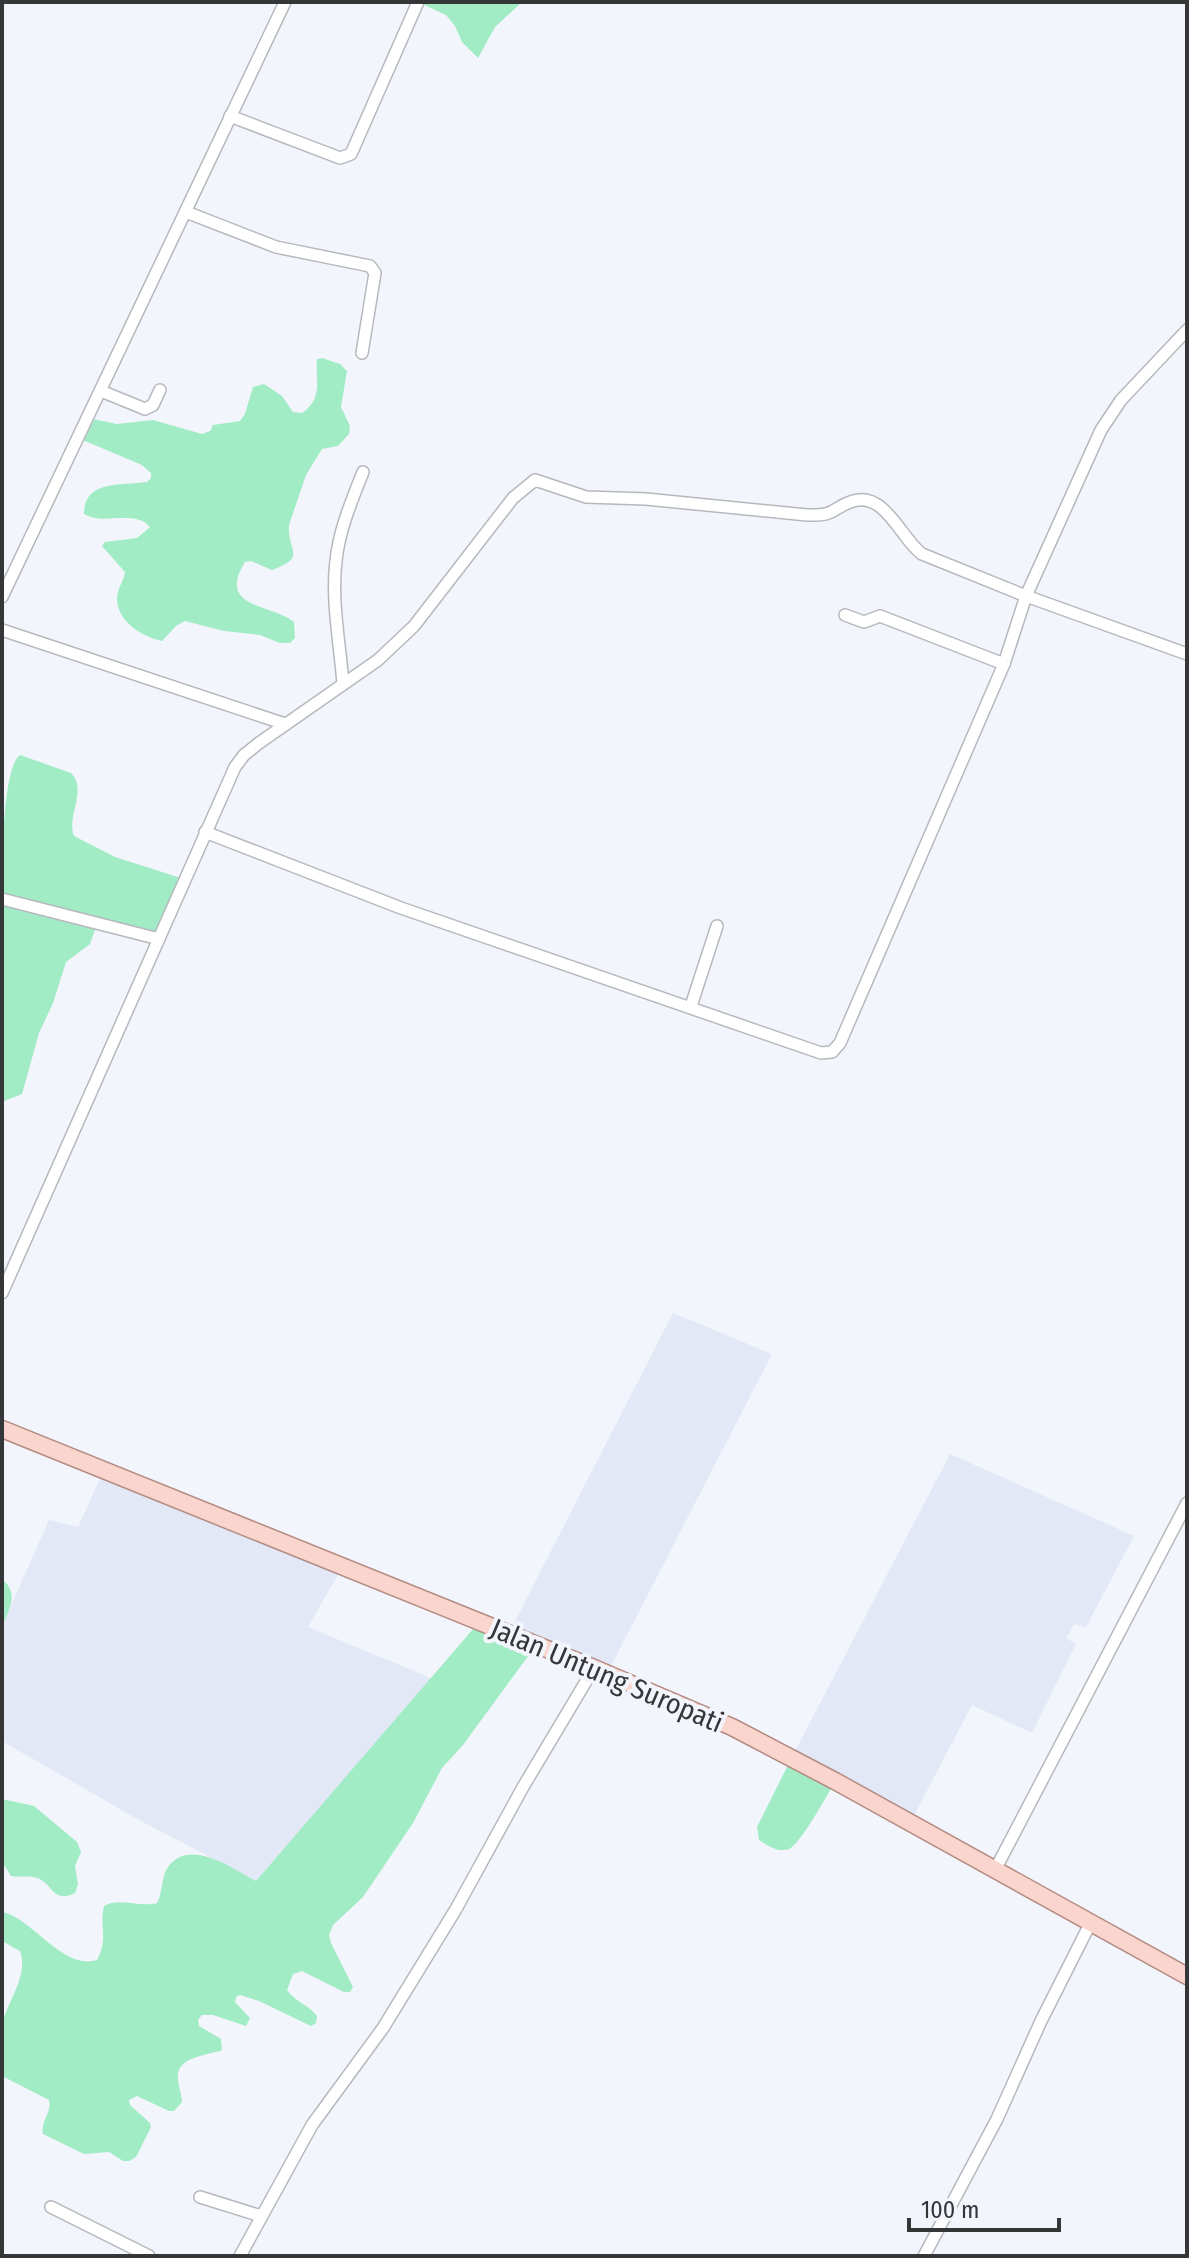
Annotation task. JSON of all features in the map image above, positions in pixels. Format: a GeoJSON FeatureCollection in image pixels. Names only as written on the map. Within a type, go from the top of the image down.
{"type":"FeatureCollection","features":[{"type":"Feature","properties":{"kind":"main road","name":"Jalan Untung Suropati"},"geometry":{"type":"LineString","coordinates":[[2,1429],[594,1668],[732,1727],[1187,1976]]}},
{"type":"Feature","properties":{"kind":"street"},"geometry":{"type":"LineString","coordinates":[[2,597],[285,2]]}},
{"type":"Feature","properties":{"kind":"street"},"geometry":{"type":"LineString","coordinates":[[230,116],[340,158],[351,154],[418,2]]}},
{"type":"Feature","properties":{"kind":"street"},"geometry":{"type":"LineString","coordinates":[[186,212],[276,247],[370,266],[375,273],[362,353]]}},
{"type":"Feature","properties":{"kind":"street"},"geometry":{"type":"LineString","coordinates":[[205,832],[401,908],[821,1053],[832,1052],[840,1043],[1004,664],[1026,596],[1101,430],[1121,400],[1187,330]]}},
{"type":"Feature","properties":{"kind":"street"},"geometry":{"type":"LineString","coordinates":[[101,391],[145,409],[153,405],[160,390]]}},
{"type":"Feature","properties":{"kind":"street"},"geometry":{"type":"LineString","coordinates":[[343,684],[334,577],[336,557],[350,506],[363,472]]}},
{"type":"Feature","properties":{"kind":"street"},"geometry":{"type":"LineString","coordinates":[[2,1293],[235,767],[244,755],[285,724],[378,660],[414,626],[513,498],[535,480],[586,497],[646,499],[807,515],[828,516],[851,501],[864,499],[880,505],[910,545],[922,554],[1026,596],[1187,654]]}},
{"type":"Feature","properties":{"kind":"street"},"geometry":{"type":"LineString","coordinates":[[845,615],[864,622],[880,616],[1004,664]]}},
{"type":"Feature","properties":{"kind":"street"},"geometry":{"type":"LineString","coordinates":[[2,630],[285,724]]}},
{"type":"Feature","properties":{"kind":"street"},"geometry":{"type":"LineString","coordinates":[[2,899],[159,939]]}},
{"type":"Feature","properties":{"kind":"street"},"geometry":{"type":"LineString","coordinates":[[691,1006],[717,926]]}},
{"type":"Feature","properties":{"kind":"street"},"geometry":{"type":"LineString","coordinates":[[995,1870],[1187,1503]]}},
{"type":"Feature","properties":{"kind":"street"},"geometry":{"type":"LineString","coordinates":[[240,2256],[312,2125],[383,2028],[456,1909],[523,1787],[594,1668]]}},
{"type":"Feature","properties":{"kind":"street"},"geometry":{"type":"LineString","coordinates":[[924,2256],[997,2119],[1041,2021],[1091,1922]]}},
{"type":"Feature","properties":{"kind":"street"},"geometry":{"type":"LineString","coordinates":[[200,2197],[261,2216]]}},
{"type":"Feature","properties":{"kind":"street"},"geometry":{"type":"LineString","coordinates":[[51,2207],[149,2256]]}},
{"type":"Feature","properties":{"kind":"shaded area"},"geometry":{"type":"Polygon","coordinates":[[[673,1313],[772,1354],[611,1666],[594,1668],[509,1633],[673,1313]]]}},
{"type":"Feature","properties":{"kind":"shaded area"},"geometry":{"type":"Polygon","coordinates":[[[950,1454],[1134,1536],[1086,1627],[1074,1624],[1066,1638],[1076,1644],[1032,1733],[972,1705],[910,1823],[791,1759],[950,1454]]]}},
{"type":"Feature","properties":{"kind":"shaded area"},"geometry":{"type":"Polygon","coordinates":[[[104,1470],[343,1566],[308,1627],[433,1679],[256,1881],[139,1820],[2,1741],[2,1626],[49,1520],[78,1527],[104,1470]]]}},
{"type":"Feature","properties":{"kind":"green space"},"geometry":{"type":"Polygon","coordinates":[[[418,2],[522,2],[495,27],[478,58],[462,42],[446,15],[418,2]]]}},
{"type":"Feature","properties":{"kind":"green space"},"geometry":{"type":"Polygon","coordinates":[[[317,359],[340,364],[347,371],[341,407],[350,426],[349,434],[338,446],[322,449],[306,475],[289,525],[293,552],[290,561],[272,570],[251,561],[245,562],[238,577],[237,589],[242,597],[294,622],[295,638],[290,643],[280,643],[260,635],[224,631],[185,621],[162,641],[139,632],[126,620],[118,606],[117,597],[125,572],[102,546],[105,542],[137,538],[150,527],[136,519],[100,519],[84,514],[90,495],[97,490],[106,486],[147,482],[151,473],[142,465],[78,438],[88,418],[117,424],[153,420],[202,434],[210,431],[213,425],[240,421],[253,387],[264,384],[282,396],[293,412],[302,413],[316,395],[317,359]]]}},
{"type":"Feature","properties":{"kind":"green space"},"geometry":{"type":"Polygon","coordinates":[[[20,755],[71,773],[76,780],[74,836],[115,857],[184,879],[159,939],[96,927],[90,944],[66,962],[53,1003],[39,1033],[22,1094],[2,1102],[4,832],[9,782],[13,765],[20,755]]]}},
{"type":"Feature","properties":{"kind":"green space"},"geometry":{"type":"Polygon","coordinates":[[[2,1579],[12,1596],[2,1626],[2,1579]]]}},
{"type":"Feature","properties":{"kind":"green space"},"geometry":{"type":"Polygon","coordinates":[[[480,1621],[537,1644],[463,1745],[442,1768],[413,1823],[363,1897],[333,1925],[329,1935],[331,1943],[353,1987],[350,1992],[344,1992],[302,1971],[293,1974],[287,1990],[317,2016],[316,2023],[311,2026],[240,1995],[235,2002],[250,2018],[246,2026],[213,2015],[202,2015],[198,2020],[199,2026],[221,2039],[222,2050],[189,2060],[179,2069],[182,2102],[174,2111],[137,2096],[129,2100],[151,2127],[136,2157],[129,2161],[123,2161],[109,2152],[84,2154],[43,2134],[49,2100],[2,2076],[2,2025],[20,1979],[22,1960],[20,1951],[2,1941],[2,1912],[24,1923],[72,1958],[97,1960],[103,1939],[104,1906],[116,1902],[157,1903],[166,1871],[177,1858],[199,1855],[212,1858],[256,1881],[480,1621]]]}},
{"type":"Feature","properties":{"kind":"green space"},"geometry":{"type":"Polygon","coordinates":[[[791,1759],[835,1781],[800,1839],[789,1849],[781,1850],[759,1840],[757,1827],[791,1759]]]}},
{"type":"Feature","properties":{"kind":"green space"},"geometry":{"type":"Polygon","coordinates":[[[2,1799],[34,1806],[77,1842],[81,1852],[75,1866],[78,1884],[75,1893],[62,1896],[37,1878],[11,1876],[2,1862],[2,1799]]]}}]}
